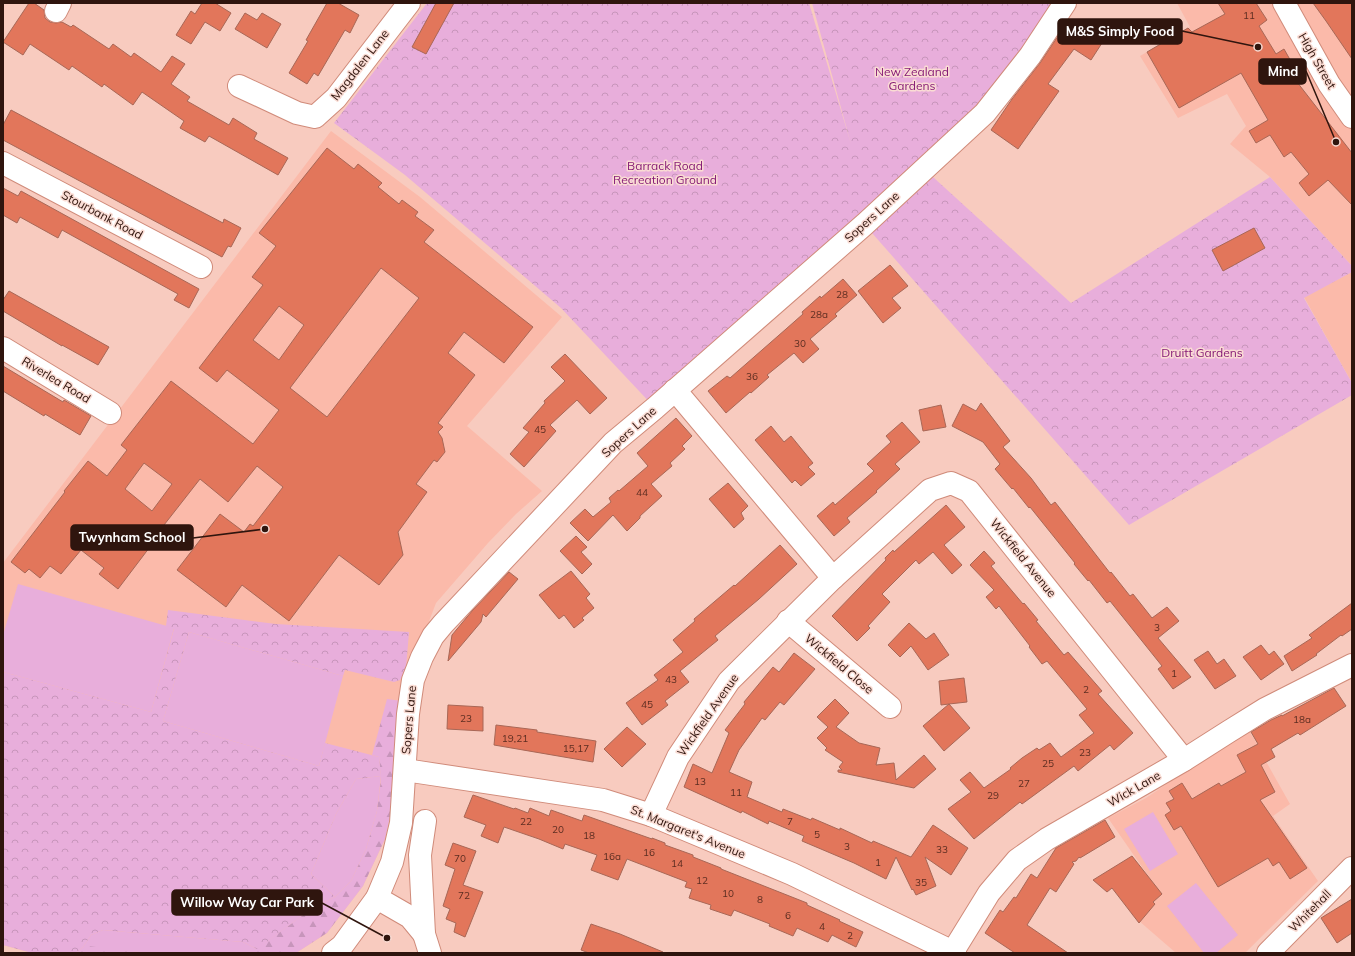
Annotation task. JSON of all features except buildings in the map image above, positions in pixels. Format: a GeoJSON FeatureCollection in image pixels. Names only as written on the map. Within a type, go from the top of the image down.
{"type":"FeatureCollection","features":[{"type":"Feature","properties":{"kind":"street","name":"Magdalen Lane"},"geometry":{"type":"LineString","coordinates":[[239,86],[297,113],[315,117],[336,98],[409,3]]}},
{"type":"Feature","properties":{"kind":"street","name":"Sopers Lane"},"geometry":{"type":"LineString","coordinates":[[333,953],[342,946],[377,898],[392,862],[401,823],[408,714],[412,680],[433,636],[442,624],[613,443],[676,390],[865,224],[986,113],[1030,56],[1066,3]]}},
{"type":"Feature","properties":{"kind":"street","name":"High Street"},"geometry":{"type":"LineString","coordinates":[[1284,3],[1329,84],[1352,118]]}},
{"type":"Feature","properties":{"kind":"street","name":"Stourbank Road"},"geometry":{"type":"LineString","coordinates":[[3,163],[201,267]]}},
{"type":"Feature","properties":{"kind":"street","name":"Riverlea Road"},"geometry":{"type":"LineString","coordinates":[[3,348],[110,413]]}},
{"type":"Feature","properties":{"kind":"street"},"geometry":{"type":"LineString","coordinates":[[676,390],[833,578]]}},
{"type":"Feature","properties":{"kind":"street","name":"Wickfield Avenue"},"geometry":{"type":"LineString","coordinates":[[651,815],[678,757],[729,680],[833,578],[930,490],[951,483],[969,491],[1184,760]]}},
{"type":"Feature","properties":{"kind":"street","name":"Wickfield Close"},"geometry":{"type":"LineString","coordinates":[[788,621],[890,707]]}},
{"type":"Feature","properties":{"kind":"street","name":"Wick Lane"},"geometry":{"type":"LineString","coordinates":[[953,953],[989,893],[1017,860],[1047,839],[1184,760],[1265,709],[1352,665]]}},
{"type":"Feature","properties":{"kind":"street","name":"St. Margaret's Avenue"},"geometry":{"type":"LineString","coordinates":[[405,770],[603,800],[651,815],[792,874],[953,953]]}},
{"type":"Feature","properties":{"kind":"street"},"geometry":{"type":"LineString","coordinates":[[425,821],[420,855],[427,943]]}},
{"type":"Feature","properties":{"kind":"street","name":"Whitehall"},"geometry":{"type":"LineString","coordinates":[[1268,953],[1352,868]]}},
{"type":"Feature","properties":{"kind":"street"},"geometry":{"type":"LineString","coordinates":[[377,898],[410,916],[427,943]]}},
{"type":"Feature","properties":{"kind":"shaded area"},"geometry":{"type":"Polygon","coordinates":[[[1177,3],[1352,3],[1352,266],[1270,177],[1230,144],[1246,126],[1227,94],[1178,118],[1140,56],[1190,27],[1177,3]]]}},
{"type":"Feature","properties":{"kind":"shaded area"},"geometry":{"type":"Polygon","coordinates":[[[331,131],[420,197],[562,317],[467,426],[542,491],[516,514],[488,543],[436,603],[415,658],[385,839],[363,886],[327,933],[296,953],[32,953],[3,945],[3,563],[331,131]]]}},
{"type":"Feature","properties":{"kind":"shaded area"},"geometry":{"type":"Polygon","coordinates":[[[1352,272],[1352,383],[1304,297],[1352,272]]]}},
{"type":"Feature","properties":{"kind":"shaded area"},"geometry":{"type":"Polygon","coordinates":[[[1248,729],[1264,755],[1263,756],[1290,804],[1273,816],[1318,881],[1245,953],[1176,953],[1131,914],[1158,890],[1108,818],[1146,798],[1248,729]]]}},
{"type":"Feature","properties":{"kind":"green space","name":"Barrack Road Recreation Ground"},"geometry":{"type":"Polygon","coordinates":[[[427,3],[809,3],[851,144],[812,3],[1065,3],[1030,56],[655,408],[561,308],[405,175],[334,123],[427,3]]]}},
{"type":"Feature","properties":{"kind":"green space","name":"Druitt Gardens"},"geometry":{"type":"Polygon","coordinates":[[[933,177],[1071,303],[1270,177],[1352,266],[1352,272],[1304,298],[1352,383],[1352,395],[1129,525],[872,233],[933,177]]]}},
{"type":"Feature","properties":{"kind":"green space"},"geometry":{"type":"Polygon","coordinates":[[[18,584],[174,628],[151,712],[3,672],[3,635],[18,584]]]}},
{"type":"Feature","properties":{"kind":"green space"},"geometry":{"type":"Polygon","coordinates":[[[168,610],[276,624],[409,632],[406,668],[400,680],[394,682],[345,670],[343,676],[189,632],[163,721],[319,766],[325,743],[379,757],[381,776],[356,779],[336,814],[311,874],[335,897],[314,907],[257,949],[243,942],[103,930],[91,935],[83,947],[76,953],[32,953],[3,945],[3,672],[151,712],[174,629],[166,626],[168,610]]]}},
{"type":"Feature","properties":{"kind":"green space"},"geometry":{"type":"Polygon","coordinates":[[[189,632],[343,676],[319,766],[163,721],[189,632]]]}},
{"type":"Feature","properties":{"kind":"green space"},"geometry":{"type":"Polygon","coordinates":[[[387,699],[402,701],[397,785],[385,839],[363,886],[327,933],[296,953],[249,953],[314,907],[335,897],[351,881],[366,849],[377,811],[381,779],[379,757],[372,755],[387,699]]]}},
{"type":"Feature","properties":{"kind":"green space"},"geometry":{"type":"Polygon","coordinates":[[[381,776],[377,811],[366,849],[351,881],[335,897],[311,874],[336,814],[356,779],[381,776]]]}},
{"type":"Feature","properties":{"kind":"green space"},"geometry":{"type":"Polygon","coordinates":[[[1153,812],[1178,854],[1150,871],[1124,829],[1153,812]]]}},
{"type":"Feature","properties":{"kind":"green space"},"geometry":{"type":"Polygon","coordinates":[[[1196,883],[1238,935],[1216,953],[1204,953],[1167,906],[1196,883]]]}},
{"type":"Feature","properties":{"kind":"green space"},"geometry":{"type":"Polygon","coordinates":[[[103,930],[243,942],[257,949],[249,953],[151,953],[83,947],[91,935],[103,930]]]}},
{"type":"Feature","properties":{"kind":"green space"},"geometry":{"type":"Polygon","coordinates":[[[87,946],[151,953],[76,953],[83,947],[87,946]]]}},
{"type":"Feature","properties":{"kind":"place","name":"M&S Simply Food"},"geometry":{"type":"Point","coordinates":[1258,47]}},
{"type":"Feature","properties":{"kind":"place","name":"Mind"},"geometry":{"type":"Point","coordinates":[1336,142]}},
{"type":"Feature","properties":{"kind":"place","name":"Twynham School"},"geometry":{"type":"Point","coordinates":[265,529]}},
{"type":"Feature","properties":{"kind":"place","name":"Willow Way Car Park"},"geometry":{"type":"Point","coordinates":[387,938]}},
{"type":"Feature","properties":{"kind":"park label","name":"New Zealand Gardens"},"geometry":{"type":"Point","coordinates":[912,79]}}]}
